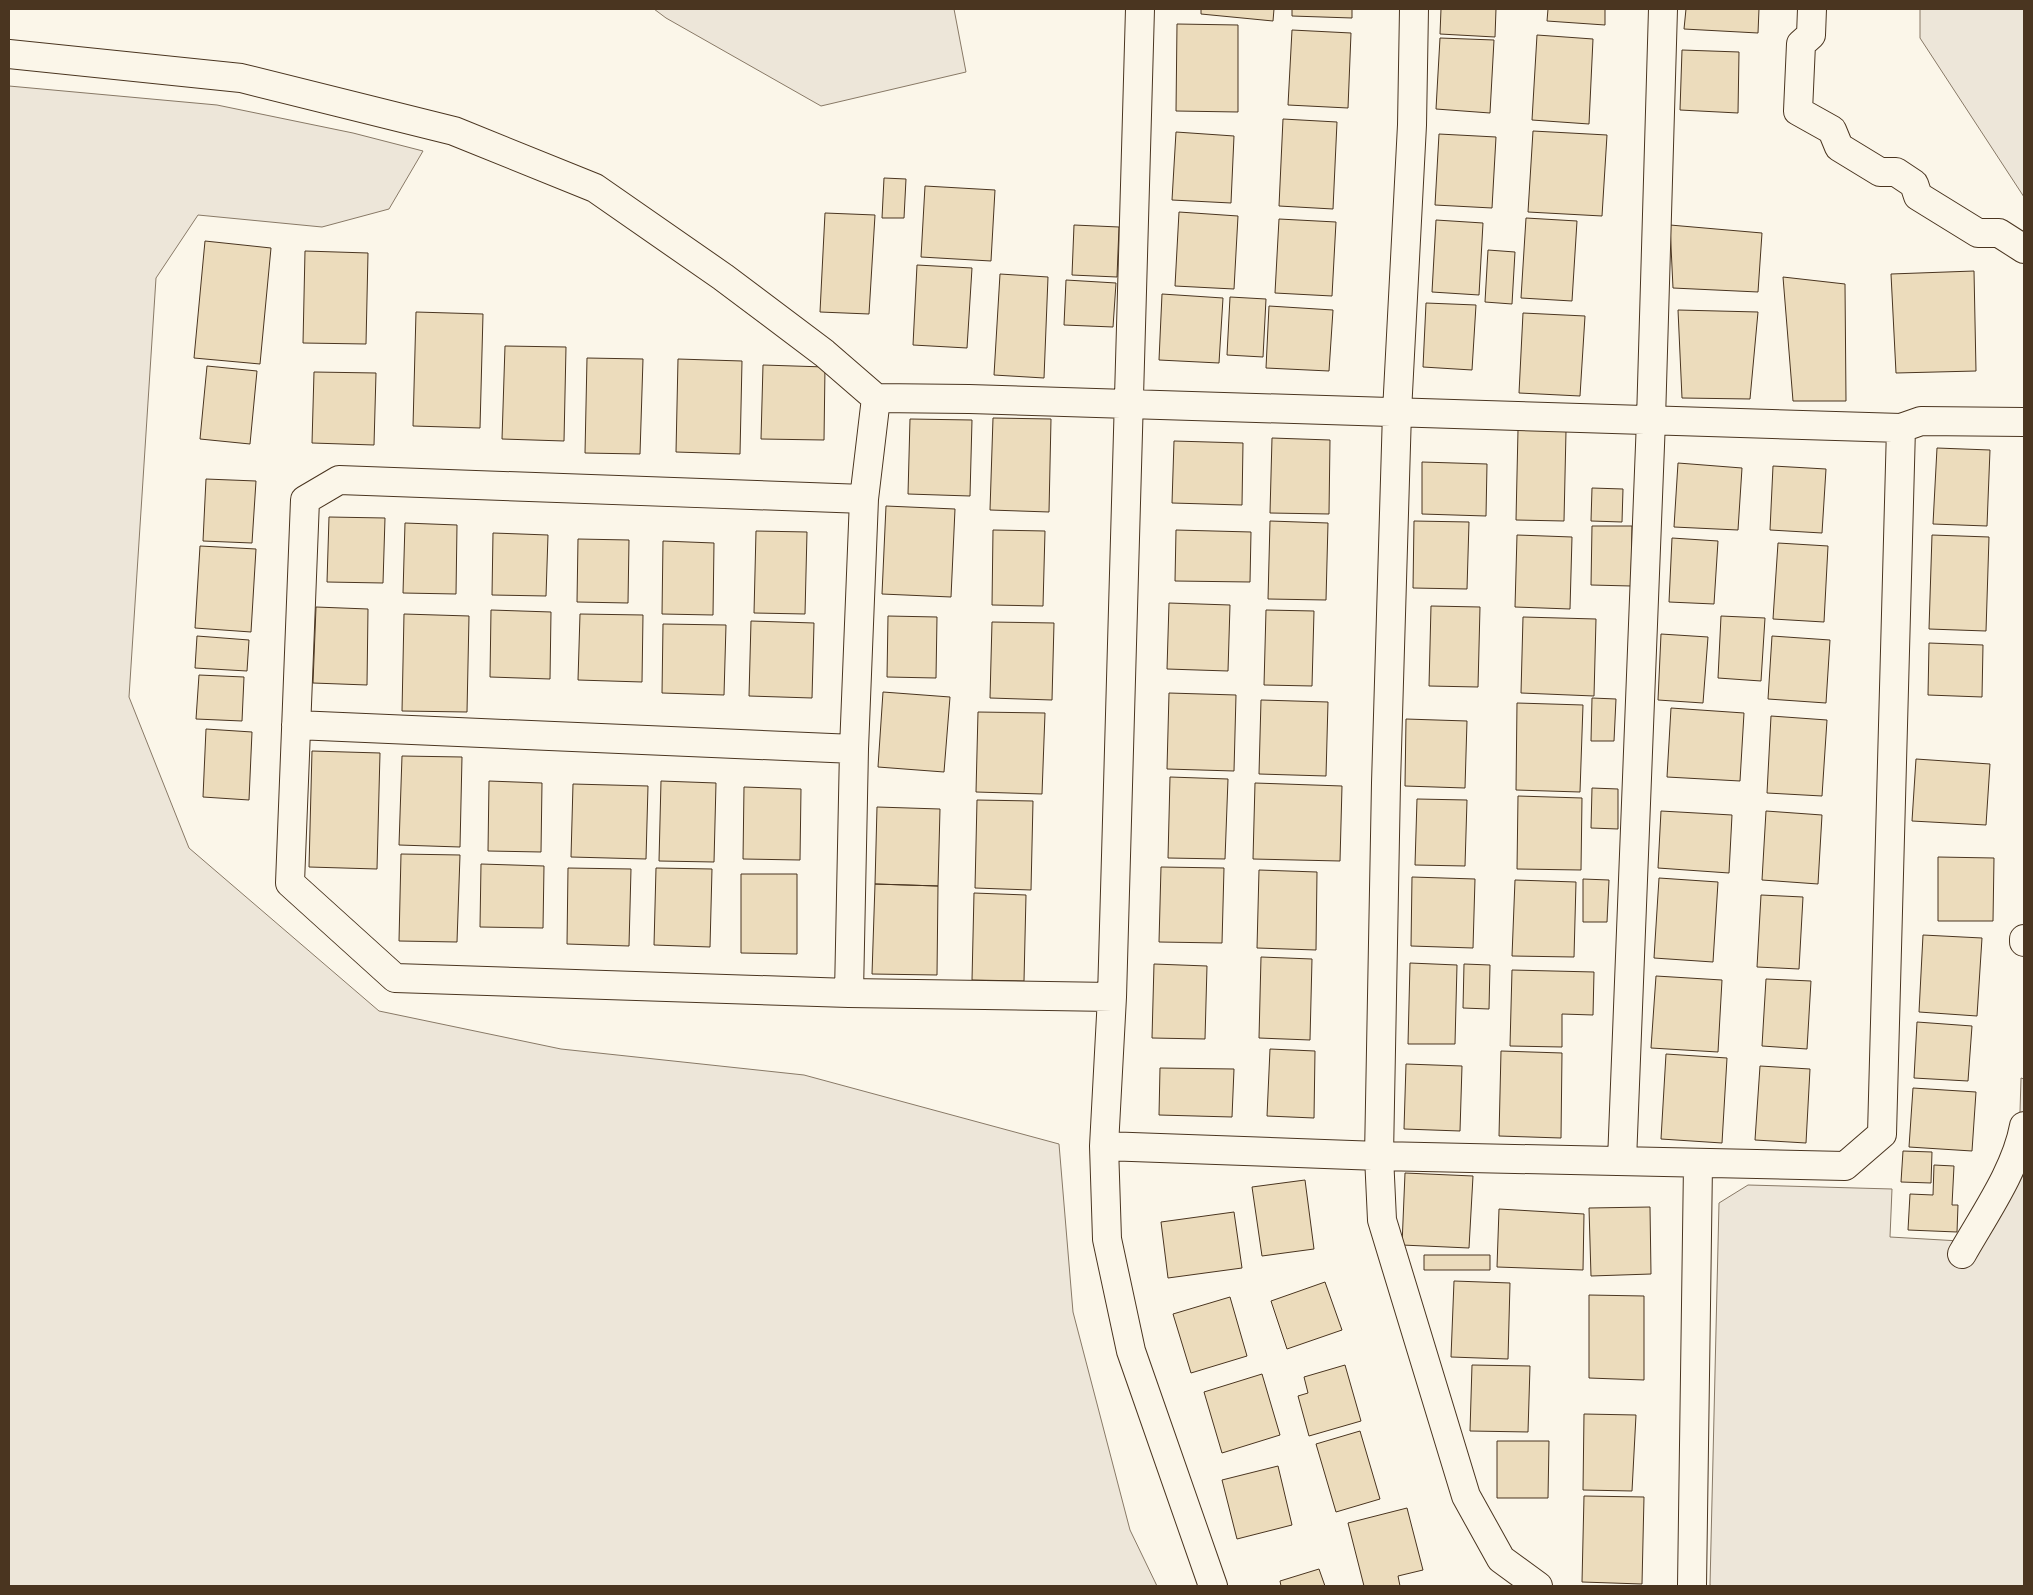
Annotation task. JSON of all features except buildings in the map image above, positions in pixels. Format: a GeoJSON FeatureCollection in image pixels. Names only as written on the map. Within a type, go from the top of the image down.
{"type":"FeatureCollection","features":[{"type":"Feature","properties":{"kind":"street"},"geometry":{"type":"LineString","coordinates":[[1140,9],[1112,997],[1104,1146],[1107,1239],[1131,1351],[1213,1586]]}},
{"type":"Feature","properties":{"kind":"street"},"geometry":{"type":"LineString","coordinates":[[1414,9],[1412,125],[1397,412],[1379,1156],[1382,1220],[1466,1496],[1501,1559],[1538,1586]]}},
{"type":"Feature","properties":{"kind":"street"},"geometry":{"type":"LineString","coordinates":[[1622,1161],[1651,420],[1663,9]]}},
{"type":"Feature","properties":{"kind":"street"},"geometry":{"type":"LineString","coordinates":[[1812,9],[1810,35],[1801,44],[1798,111],[1832,130],[1839,147],[1880,172],[1896,172],[1914,184],[1918,196],[1963,224],[1978,233],[1999,232],[2024,249]]}},
{"type":"Feature","properties":{"kind":"street"},"geometry":{"type":"LineString","coordinates":[[9,54],[241,78],[454,131],[595,188],[731,283],[824,352],[876,398],[1900,428],[1921,421],[2023,422]]}},
{"type":"Feature","properties":{"kind":"street"},"geometry":{"type":"LineString","coordinates":[[849,993],[854,748],[864,499],[876,398]]}},
{"type":"Feature","properties":{"kind":"street"},"geometry":{"type":"LineString","coordinates":[[1104,1146],[1379,1156],[1845,1166],[1882,1134],[1900,428]]}},
{"type":"Feature","properties":{"kind":"street"},"geometry":{"type":"LineString","coordinates":[[864,499],[338,480],[305,500],[290,883],[395,978],[849,993],[1112,997]]}},
{"type":"Feature","properties":{"kind":"street"},"geometry":{"type":"LineString","coordinates":[[296,725],[854,748]]}},
{"type":"Feature","properties":{"kind":"street"},"geometry":{"type":"LineString","coordinates":[[1962,1254],[1999,1189],[2021,1144],[2024,1126]]}},
{"type":"Feature","properties":{"kind":"street"},"geometry":{"type":"LineString","coordinates":[[1692,1586],[1698,1164]]}},
{"type":"Feature","properties":{"kind":"shaded area"},"geometry":{"type":"Polygon","coordinates":[[[654,9],[954,9],[966,72],[821,106],[666,18],[654,9]]]}},
{"type":"Feature","properties":{"kind":"shaded area"},"geometry":{"type":"Polygon","coordinates":[[[1920,9],[2024,9],[2024,197],[1920,38],[1920,9]]]}},
{"type":"Feature","properties":{"kind":"shaded area"},"geometry":{"type":"Polygon","coordinates":[[[9,86],[217,105],[353,133],[423,151],[389,209],[322,227],[198,215],[156,278],[129,697],[189,848],[379,1011],[561,1049],[804,1075],[1059,1144],[1073,1312],[1130,1530],[1157,1586],[9,1586],[9,86]]]}},
{"type":"Feature","properties":{"kind":"shaded area"},"geometry":{"type":"Polygon","coordinates":[[[2021,1078],[2024,1079],[2024,1586],[1710,1585],[1719,1203],[1748,1185],[1892,1189],[1890,1237],[1960,1241],[2002,1169],[2020,1112],[2021,1078]]]}}]}
